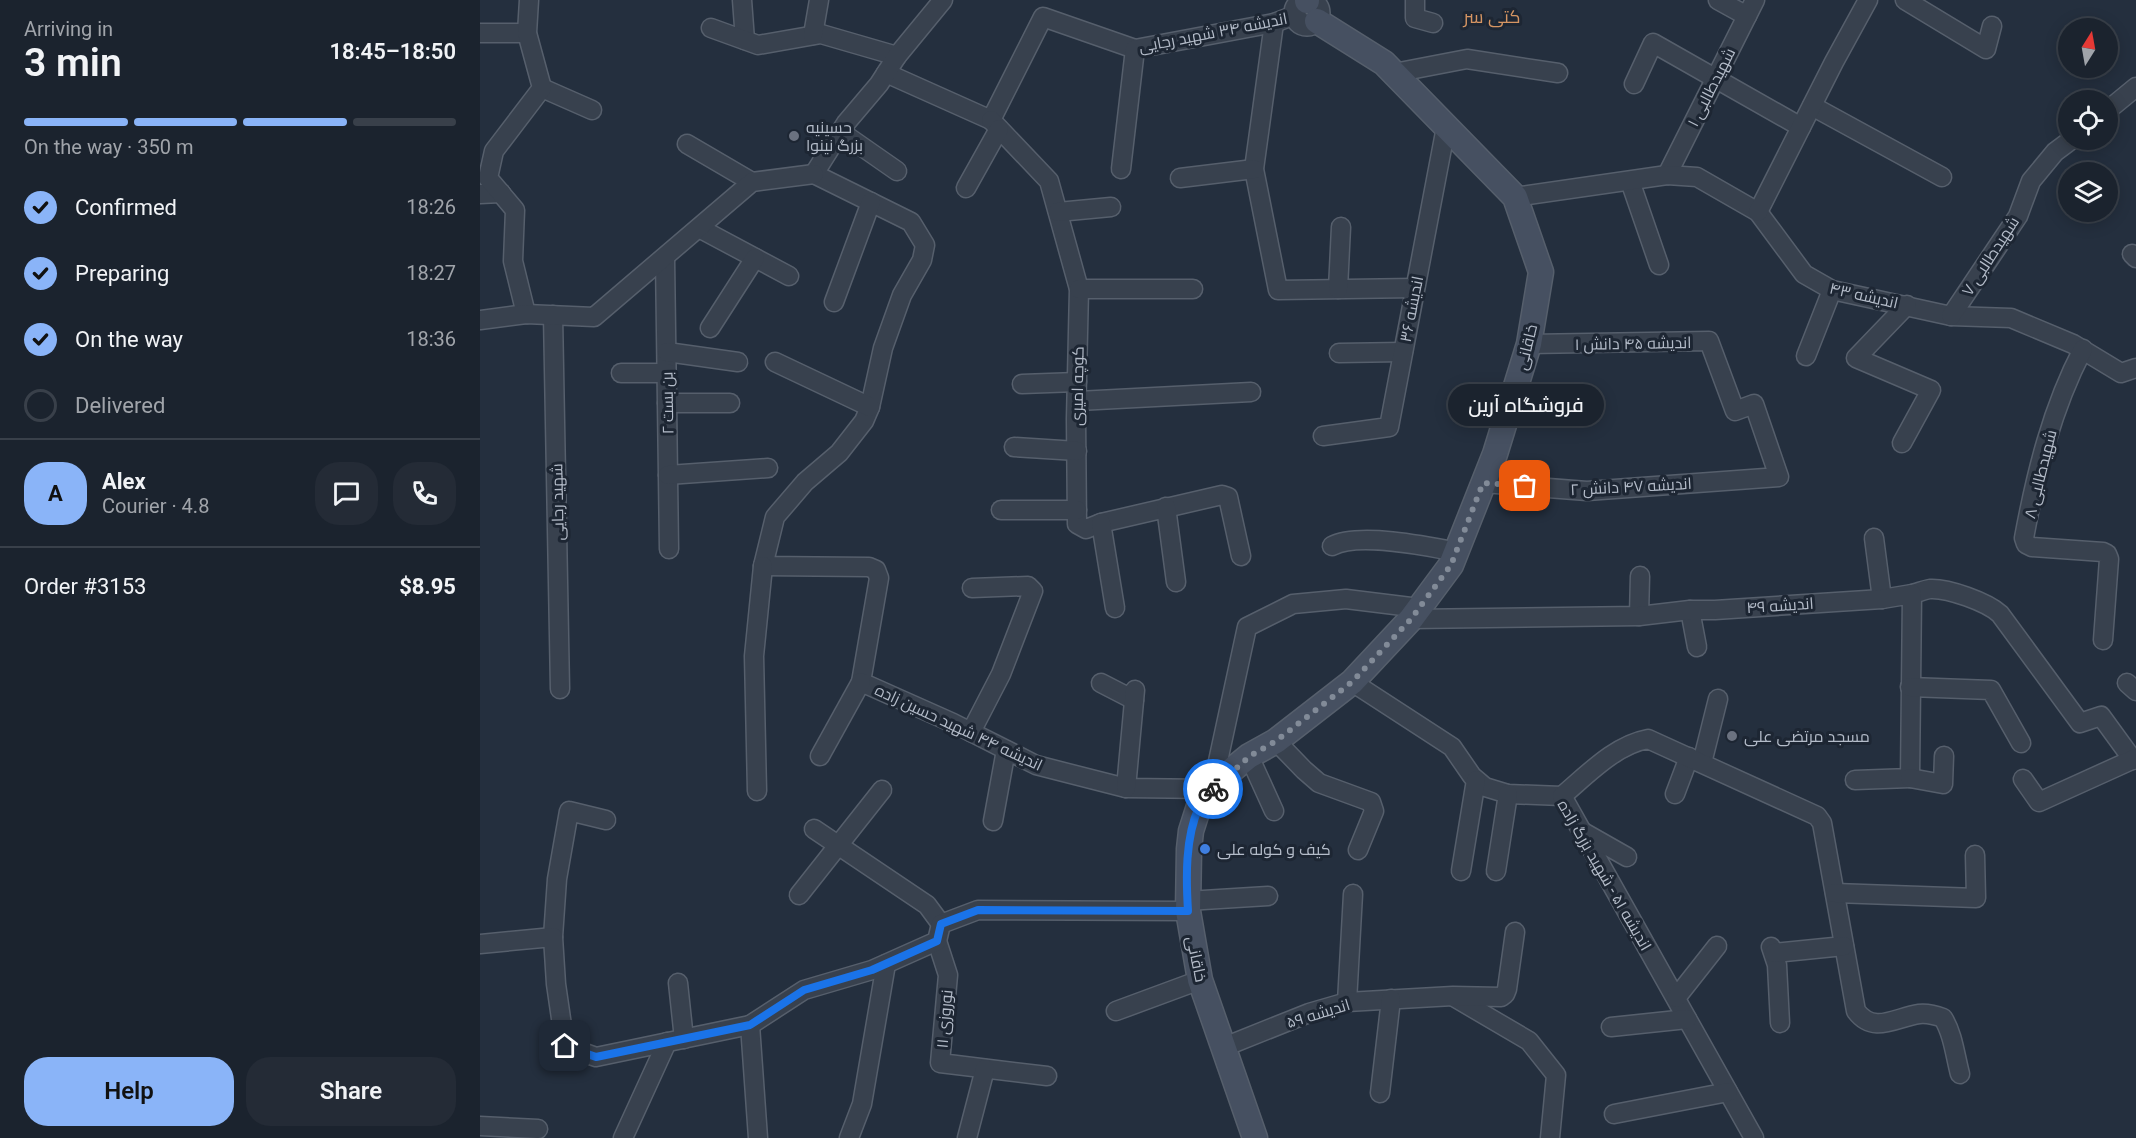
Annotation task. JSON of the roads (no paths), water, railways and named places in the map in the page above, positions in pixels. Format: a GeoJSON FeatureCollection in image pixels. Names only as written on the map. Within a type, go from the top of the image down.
{"type":"FeatureCollection","features":[{"type":"Feature","properties":{"kind":"main road","name":"خاقانی"},"geometry":{"type":"LineString","coordinates":[[1255,1138],[1200,980],[1188,906],[1191,831],[1199,806],[1228,773],[1250,756],[1276,741],[1352,682],[1415,613],[1451,565],[1495,454],[1529,344],[1541,272],[1515,198],[1384,63],[1307,9]]}},
{"type":"Feature","properties":{"kind":"street"},"geometry":{"type":"LineString","coordinates":[[529,0],[527,33],[542,88]]}},
{"type":"Feature","properties":{"kind":"street"},"geometry":{"type":"LineString","coordinates":[[742,0],[745,40]]}},
{"type":"Feature","properties":{"kind":"street"},"geometry":{"type":"LineString","coordinates":[[813,35],[819,0]]}},
{"type":"Feature","properties":{"kind":"street"},"geometry":{"type":"LineString","coordinates":[[814,174],[841,132],[897,56],[943,0]]}},
{"type":"Feature","properties":{"kind":"street"},"geometry":{"type":"LineString","coordinates":[[1416,0],[1415,18],[1433,23]]}},
{"type":"Feature","properties":{"kind":"street"},"geometry":{"type":"LineString","coordinates":[[1718,0],[1751,8]]}},
{"type":"Feature","properties":{"kind":"street"},"geometry":{"type":"LineString","coordinates":[[1758,212],[1868,0]]}},
{"type":"Feature","properties":{"kind":"street"},"geometry":{"type":"LineString","coordinates":[[1905,0],[1986,49],[1992,26]]}},
{"type":"Feature","properties":{"kind":"street","name":"شهیدطالبی ۱"},"geometry":{"type":"LineString","coordinates":[[1667,175],[1751,8]]}},
{"type":"Feature","properties":{"kind":"street","name":"اندیشه ۳۴ شهید رجایی"},"geometry":{"type":"LineString","coordinates":[[995,124],[1043,17],[1135,49],[1274,23],[1307,9]]}},
{"type":"Feature","properties":{"kind":"street"},"geometry":{"type":"LineString","coordinates":[[1274,23],[1254,169],[1278,290],[1415,288]]}},
{"type":"Feature","properties":{"kind":"street"},"geometry":{"type":"LineString","coordinates":[[711,28],[758,45],[820,34],[897,56]]}},
{"type":"Feature","properties":{"kind":"street"},"geometry":{"type":"LineString","coordinates":[[480,33],[527,33]]}},
{"type":"Feature","properties":{"kind":"street"},"geometry":{"type":"LineString","coordinates":[[1634,84],[1653,43],[1801,127]]}},
{"type":"Feature","properties":{"kind":"street"},"geometry":{"type":"LineString","coordinates":[[1121,169],[1135,49]]}},
{"type":"Feature","properties":{"kind":"street"},"geometry":{"type":"LineString","coordinates":[[1394,73],[1467,59],[1558,73]]}},
{"type":"Feature","properties":{"kind":"street"},"geometry":{"type":"LineString","coordinates":[[886,73],[995,124],[966,188]]}},
{"type":"Feature","properties":{"kind":"street"},"geometry":{"type":"LineString","coordinates":[[2118,102],[2136,87]]}},
{"type":"Feature","properties":{"kind":"street"},"geometry":{"type":"LineString","coordinates":[[542,88],[592,110]]}},
{"type":"Feature","properties":{"kind":"street"},"geometry":{"type":"LineString","coordinates":[[526,314],[513,261],[515,210],[488,178],[494,151],[542,88]]}},
{"type":"Feature","properties":{"kind":"street"},"geometry":{"type":"LineString","coordinates":[[1812,106],[1942,177]]}},
{"type":"Feature","properties":{"kind":"street","name":"کوچه امیری"},"geometry":{"type":"LineString","coordinates":[[995,124],[1049,181],[1079,289],[1077,510]]}},
{"type":"Feature","properties":{"kind":"street","name":"اندیشه ۳۶"},"geometry":{"type":"LineString","coordinates":[[1323,436],[1389,427],[1446,127]]}},
{"type":"Feature","properties":{"kind":"street"},"geometry":{"type":"LineString","coordinates":[[841,132],[897,171]]}},
{"type":"Feature","properties":{"kind":"street"},"geometry":{"type":"LineString","coordinates":[[687,144],[752,182]]}},
{"type":"Feature","properties":{"kind":"street","name":"شهیدطالبی ۷"},"geometry":{"type":"LineString","coordinates":[[1951,316],[2018,216],[2031,181],[2058,150]]}},
{"type":"Feature","properties":{"kind":"street"},"geometry":{"type":"LineString","coordinates":[[1180,178],[1254,169]]}},
{"type":"Feature","properties":{"kind":"street"},"geometry":{"type":"LineString","coordinates":[[480,320],[526,314],[594,317],[752,182],[814,174],[911,222],[925,245],[922,260],[902,295],[883,348],[870,406],[864,421],[839,453],[805,482],[775,517],[763,566],[754,656],[757,791]]}},
{"type":"Feature","properties":{"kind":"street","name":"اندیشه ۴۳"},"geometry":{"type":"LineString","coordinates":[[1515,198],[1667,175],[1696,177],[1758,212],[1804,274],[1832,290],[1951,316],[2011,318],[2083,350],[2121,373],[2136,368]]}},
{"type":"Feature","properties":{"kind":"street"},"geometry":{"type":"LineString","coordinates":[[1630,181],[1659,265]]}},
{"type":"Feature","properties":{"kind":"street"},"geometry":{"type":"LineString","coordinates":[[480,194],[501,193]]}},
{"type":"Feature","properties":{"kind":"street"},"geometry":{"type":"LineString","coordinates":[[834,302],[871,202]]}},
{"type":"Feature","properties":{"kind":"street"},"geometry":{"type":"LineString","coordinates":[[1058,212],[1111,207]]}},
{"type":"Feature","properties":{"kind":"street"},"geometry":{"type":"LineString","coordinates":[[1338,289],[1341,227]]}},
{"type":"Feature","properties":{"kind":"street"},"geometry":{"type":"LineString","coordinates":[[699,228],[789,276]]}},
{"type":"Feature","properties":{"kind":"street","name":"بن بست ۲"},"geometry":{"type":"LineString","coordinates":[[665,258],[669,549]]}},
{"type":"Feature","properties":{"kind":"street"},"geometry":{"type":"LineString","coordinates":[[710,328],[755,258]]}},
{"type":"Feature","properties":{"kind":"street"},"geometry":{"type":"LineString","coordinates":[[1079,289],[1193,289]]}},
{"type":"Feature","properties":{"kind":"street"},"geometry":{"type":"LineString","coordinates":[[1806,356],[1832,290]]}},
{"type":"Feature","properties":{"kind":"street"},"geometry":{"type":"LineString","coordinates":[[1902,443],[1931,390],[1856,358],[1907,305]]}},
{"type":"Feature","properties":{"kind":"street","name":"شهید رجایی"},"geometry":{"type":"LineString","coordinates":[[554,315],[560,689]]}},
{"type":"Feature","properties":{"kind":"street","name":"اندیشه ۴۵ دانش ۱"},"geometry":{"type":"LineString","coordinates":[[1529,344],[1708,341],[1735,411],[1754,404],[1779,477]]}},
{"type":"Feature","properties":{"kind":"street","name":"شهیدطالبی ۸"},"geometry":{"type":"LineString","coordinates":[[2083,350],[2068,377],[2046,444],[2033,489],[2024,538],[2026,544],[2032,547],[2107,554],[2109,559],[2103,640]]}},
{"type":"Feature","properties":{"kind":"street"},"geometry":{"type":"LineString","coordinates":[[667,352],[738,362]]}},
{"type":"Feature","properties":{"kind":"street"},"geometry":{"type":"LineString","coordinates":[[1339,353],[1403,352]]}},
{"type":"Feature","properties":{"kind":"street"},"geometry":{"type":"LineString","coordinates":[[775,362],[870,406]]}},
{"type":"Feature","properties":{"kind":"street"},"geometry":{"type":"LineString","coordinates":[[621,373],[667,373]]}},
{"type":"Feature","properties":{"kind":"street"},"geometry":{"type":"LineString","coordinates":[[1022,384],[1077,382]]}},
{"type":"Feature","properties":{"kind":"street"},"geometry":{"type":"LineString","coordinates":[[1077,401],[1251,392]]}},
{"type":"Feature","properties":{"kind":"street"},"geometry":{"type":"LineString","coordinates":[[667,403],[730,403]]}},
{"type":"Feature","properties":{"kind":"street"},"geometry":{"type":"LineString","coordinates":[[1014,447],[1077,450]]}},
{"type":"Feature","properties":{"kind":"street"},"geometry":{"type":"LineString","coordinates":[[668,475],[768,468]]}},
{"type":"Feature","properties":{"kind":"street","name":"اندیشه ۴۷ دانش ۲"},"geometry":{"type":"LineString","coordinates":[[1483,483],[1587,491],[1779,477]]}},
{"type":"Feature","properties":{"kind":"street"},"geometry":{"type":"LineString","coordinates":[[1001,510],[1077,510],[1077,524],[1086,529],[1101,523],[1166,507],[1226,495],[1242,556]]}},
{"type":"Feature","properties":{"kind":"street"},"geometry":{"type":"LineString","coordinates":[[1166,507],[1176,582]]}},
{"type":"Feature","properties":{"kind":"street"},"geometry":{"type":"LineString","coordinates":[[1101,523],[1115,608]]}},
{"type":"Feature","properties":{"kind":"street"},"geometry":{"type":"LineString","coordinates":[[1874,538],[1882,599]]}},
{"type":"Feature","properties":{"kind":"street"},"geometry":{"type":"LineString","coordinates":[[1332,546],[1343,541],[1408,542],[1457,552]]}},
{"type":"Feature","properties":{"kind":"street","name":"اندیشه ۴۴ شهید حسین زاده"},"geometry":{"type":"LineString","coordinates":[[763,566],[868,567],[876,570],[879,578],[861,682],[971,732],[1035,765],[1126,788],[1212,789]]}},
{"type":"Feature","properties":{"kind":"street"},"geometry":{"type":"LineString","coordinates":[[1640,616],[1641,576]]}},
{"type":"Feature","properties":{"kind":"street"},"geometry":{"type":"LineString","coordinates":[[971,732],[1001,674],[1033,591],[1028,586],[972,588]]}},
{"type":"Feature","properties":{"kind":"street","name":"اندیشه ۴۹"},"geometry":{"type":"LineString","coordinates":[[1212,789],[1247,627],[1293,604],[1346,599],[1415,613],[1640,616],[1690,610],[1882,599],[1930,589],[1945,591],[1986,604],[2000,614],[2080,723],[2101,716],[2134,759]]}},
{"type":"Feature","properties":{"kind":"street"},"geometry":{"type":"LineString","coordinates":[[1910,778],[1912,594]]}},
{"type":"Feature","properties":{"kind":"street"},"geometry":{"type":"LineString","coordinates":[[1690,610],[1697,647]]}},
{"type":"Feature","properties":{"kind":"street"},"geometry":{"type":"LineString","coordinates":[[820,756],[861,682]]}},
{"type":"Feature","properties":{"kind":"street","name":"اندیشه ۵۱ - شهید بزرگ زاده"},"geometry":{"type":"LineString","coordinates":[[1352,682],[1452,747],[1476,780],[1485,787],[1508,794],[1562,796],[1754,1138]]}},
{"type":"Feature","properties":{"kind":"street"},"geometry":{"type":"LineString","coordinates":[[1101,683],[1135,695],[1126,788]]}},
{"type":"Feature","properties":{"kind":"street"},"geometry":{"type":"LineString","coordinates":[[1910,687],[1991,690],[2021,743]]}},
{"type":"Feature","properties":{"kind":"street"},"geometry":{"type":"LineString","coordinates":[[1675,794],[1696,760],[1718,699]]}},
{"type":"Feature","properties":{"kind":"street"},"geometry":{"type":"LineString","coordinates":[[1562,796],[1606,759],[1638,741],[1648,739],[1817,816],[1822,823],[1856,1011],[1863,1020],[1874,1024],[1897,1021],[1918,1014],[1931,1014],[1943,1018],[1950,1031],[1950,1039],[1960,1074]]}},
{"type":"Feature","properties":{"kind":"street"},"geometry":{"type":"LineString","coordinates":[[1276,741],[1319,783],[1371,802],[1374,811],[1358,850]]}},
{"type":"Feature","properties":{"kind":"street"},"geometry":{"type":"LineString","coordinates":[[993,821],[1006,750]]}},
{"type":"Feature","properties":{"kind":"street"},"geometry":{"type":"LineString","coordinates":[[1250,756],[1274,811]]}},
{"type":"Feature","properties":{"kind":"street"},"geometry":{"type":"LineString","coordinates":[[1855,780],[1910,778],[1943,783],[1944,756]]}},
{"type":"Feature","properties":{"kind":"street"},"geometry":{"type":"LineString","coordinates":[[2023,778],[2039,802],[2134,759]]}},
{"type":"Feature","properties":{"kind":"street"},"geometry":{"type":"LineString","coordinates":[[1461,871],[1476,780]]}},
{"type":"Feature","properties":{"kind":"street"},"geometry":{"type":"LineString","coordinates":[[799,895],[882,790]]}},
{"type":"Feature","properties":{"kind":"street"},"geometry":{"type":"LineString","coordinates":[[1496,871],[1508,794]]}},
{"type":"Feature","properties":{"kind":"street"},"geometry":{"type":"LineString","coordinates":[[606,820],[568,811],[557,879],[553,938],[556,984],[565,1046],[596,1057],[750,1025],[804,990],[886,964],[978,910],[1188,906],[1268,896]]}},
{"type":"Feature","properties":{"kind":"street"},"geometry":{"type":"LineString","coordinates":[[814,829],[927,905],[939,933]]}},
{"type":"Feature","properties":{"kind":"street"},"geometry":{"type":"LineString","coordinates":[[1582,831],[1627,857]]}},
{"type":"Feature","properties":{"kind":"street"},"geometry":{"type":"LineString","coordinates":[[1835,893],[1976,898],[1975,855]]}},
{"type":"Feature","properties":{"kind":"street"},"geometry":{"type":"LineString","coordinates":[[1347,1002],[1353,894]]}},
{"type":"Feature","properties":{"kind":"street","name":"اندیشه ۵۹"},"geometry":{"type":"LineString","coordinates":[[1224,1047],[1309,1013],[1347,1002],[1453,996],[1501,997],[1505,994],[1515,932]]}},
{"type":"Feature","properties":{"kind":"street","name":"نوروزی ۱۱"},"geometry":{"type":"LineString","coordinates":[[939,933],[948,975],[940,1063],[1047,1076]]}},
{"type":"Feature","properties":{"kind":"street"},"geometry":{"type":"LineString","coordinates":[[480,944],[553,938]]}},
{"type":"Feature","properties":{"kind":"street"},"geometry":{"type":"LineString","coordinates":[[1780,1023],[1777,965],[1773,950],[1844,945]]}},
{"type":"Feature","properties":{"kind":"street"},"geometry":{"type":"LineString","coordinates":[[1676,998],[1717,946]]}},
{"type":"Feature","properties":{"kind":"street"},"geometry":{"type":"LineString","coordinates":[[849,1138],[862,1104],[886,964]]}},
{"type":"Feature","properties":{"kind":"street"},"geometry":{"type":"LineString","coordinates":[[1116,1011],[1200,980]]}},
{"type":"Feature","properties":{"kind":"street"},"geometry":{"type":"LineString","coordinates":[[623,1138],[675,1041],[678,983]]}},
{"type":"Feature","properties":{"kind":"street"},"geometry":{"type":"LineString","coordinates":[[1453,996],[1529,1041],[1556,1075],[1550,1138]]}},
{"type":"Feature","properties":{"kind":"street"},"geometry":{"type":"LineString","coordinates":[[1380,1093],[1391,999]]}},
{"type":"Feature","properties":{"kind":"street"},"geometry":{"type":"LineString","coordinates":[[1611,1027],[1687,1019]]}},
{"type":"Feature","properties":{"kind":"street"},"geometry":{"type":"LineString","coordinates":[[750,1025],[758,1138]]}},
{"type":"Feature","properties":{"kind":"street"},"geometry":{"type":"LineString","coordinates":[[967,1138],[985,1069]]}},
{"type":"Feature","properties":{"kind":"street"},"geometry":{"type":"LineString","coordinates":[[1614,1114],[1728,1092]]}},
{"type":"Feature","properties":{"kind":"street"},"geometry":{"type":"LineString","coordinates":[[480,1126],[538,1128]]}},
{"type":"Feature","properties":{"kind":"place","name":"حسینیه بزرگ نینوا"},"geometry":{"type":"Point","coordinates":[794,136]}},
{"type":"Feature","properties":{"kind":"place","name":"فروشگاه آرین"},"geometry":{"type":"Point","coordinates":[1525,486]}},
{"type":"Feature","properties":{"kind":"place","name":"مسجد مرتضی علی"},"geometry":{"type":"Point","coordinates":[1732,736]}},
{"type":"Feature","properties":{"kind":"place","name":"کیف و کوله علی"},"geometry":{"type":"Point","coordinates":[1205,849]}},
{"type":"Feature","properties":{"kind":"district","name":"کتی سر"},"geometry":{"type":"Point","coordinates":[1492,17]}}]}
